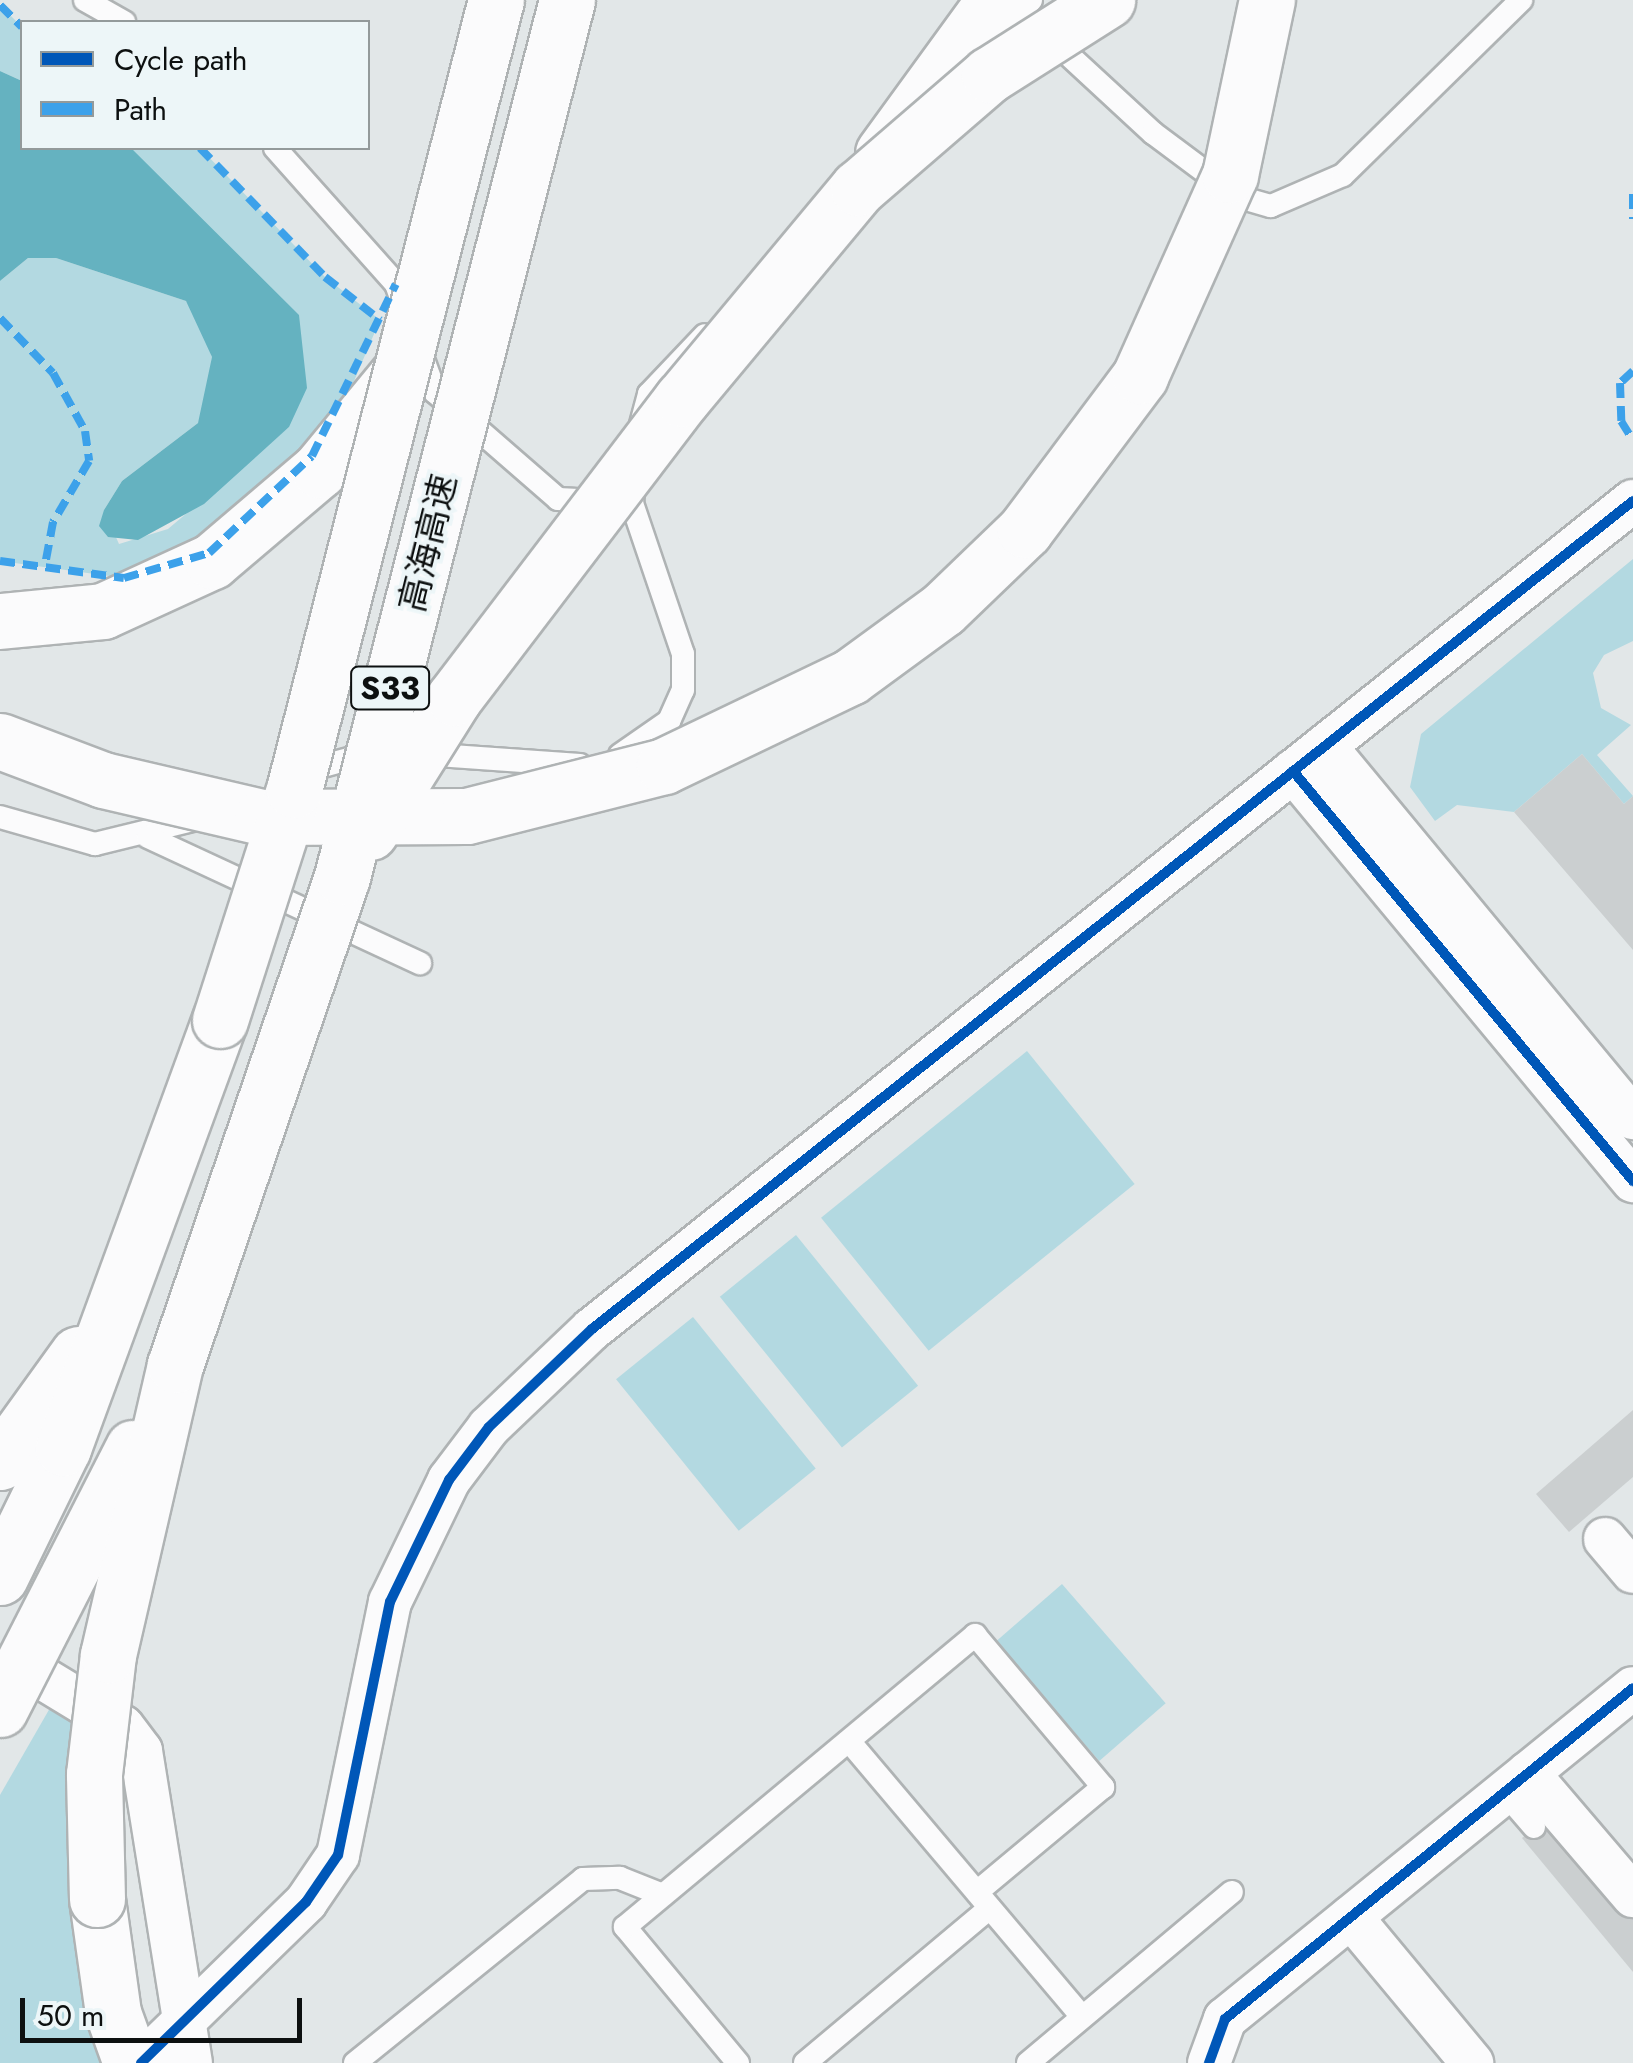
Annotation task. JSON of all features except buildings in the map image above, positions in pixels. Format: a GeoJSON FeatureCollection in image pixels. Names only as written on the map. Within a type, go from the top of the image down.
{"type":"FeatureCollection","features":[{"type":"Feature","properties":{"kind":"highway","name":"高海高速"},"geometry":{"type":"LineString","coordinates":[[136,1263],[294,790],[496,0]]}},
{"type":"Feature","properties":{"kind":"highway","name":"高海高速"},"geometry":{"type":"LineString","coordinates":[[175,1364],[342,877],[567,0]]}},
{"type":"Feature","properties":{"kind":"highway"},"geometry":{"type":"LineString","coordinates":[[858,188],[990,75],[1107,0]]}},
{"type":"Feature","properties":{"kind":"highway"},"geometry":{"type":"LineString","coordinates":[[0,741],[103,780],[262,817],[467,816],[664,766],[850,677],[1002,554],[1064,486],[1140,376],[1224,193],[1267,0]]}},
{"type":"Feature","properties":{"kind":"highway"},"geometry":{"type":"LineString","coordinates":[[342,877],[454,698],[682,398],[1016,4]]}},
{"type":"Feature","properties":{"kind":"highway"},"geometry":{"type":"LineString","coordinates":[[0,620],[102,611],[212,560],[319,470],[404,367]]}},
{"type":"Feature","properties":{"kind":"highway"},"geometry":{"type":"LineString","coordinates":[[0,1462],[136,1263]]}},
{"type":"Feature","properties":{"kind":"highway"},"geometry":{"type":"LineString","coordinates":[[0,1577],[136,1263]]}},
{"type":"Feature","properties":{"kind":"highway"},"geometry":{"type":"LineString","coordinates":[[0,1709],[175,1364]]}},
{"type":"Feature","properties":{"kind":"highway"},"geometry":{"type":"LineString","coordinates":[[131,2063],[113,2014],[97,1899],[94,1774],[108,1655],[175,1364]]}},
{"type":"Feature","properties":{"kind":"street"},"geometry":{"type":"LineString","coordinates":[[141,2063],[186,2045],[306,1902],[338,1855],[390,1602],[449,1480],[489,1426],[592,1330],[1633,502]]}},
{"type":"Feature","properties":{"kind":"street"},"geometry":{"type":"LineString","coordinates":[[1309,759],[1633,1118]]}},
{"type":"Feature","properties":{"kind":"street"},"geometry":{"type":"LineString","coordinates":[[1309,759],[1633,1181]]}},
{"type":"Feature","properties":{"kind":"street"},"geometry":{"type":"LineString","coordinates":[[1606,1540],[1633,1572]]}},
{"type":"Feature","properties":{"kind":"street"},"geometry":{"type":"LineString","coordinates":[[44,1679],[124,1727],[141,1751],[186,2045]]}},
{"type":"Feature","properties":{"kind":"street"},"geometry":{"type":"LineString","coordinates":[[1208,2063],[1225,2019],[1633,1688]]}},
{"type":"Feature","properties":{"kind":"street"},"geometry":{"type":"LineString","coordinates":[[1516,1783],[1633,1896]]}},
{"type":"Feature","properties":{"kind":"street"},"geometry":{"type":"LineString","coordinates":[[1351,1917],[1472,2063]]}},
{"type":"Feature","properties":{"kind":"lane"},"geometry":{"type":"LineString","coordinates":[[85,0],[120,20]]}},
{"type":"Feature","properties":{"kind":"lane"},"geometry":{"type":"LineString","coordinates":[[0,818],[95,844],[148,837],[351,755],[540,767],[595,764],[638,748],[669,722],[683,690],[684,654],[632,503],[649,394],[675,362],[866,188],[1016,4],[1154,133],[1238,197],[1271,206],[1343,175],[1522,0]]}},
{"type":"Feature","properties":{"kind":"lane"},"geometry":{"type":"LineString","coordinates":[[277,150],[396,284],[435,392],[558,499],[632,503]]}},
{"type":"Feature","properties":{"kind":"lane"},"geometry":{"type":"LineString","coordinates":[[148,837],[420,963]]}},
{"type":"Feature","properties":{"kind":"lane"},"geometry":{"type":"LineString","coordinates":[[738,2063],[625,1927],[975,1636],[1103,1787],[805,2063]]}},
{"type":"Feature","properties":{"kind":"lane"},"geometry":{"type":"LineString","coordinates":[[848,1741],[1082,2017]]}},
{"type":"Feature","properties":{"kind":"lane"},"geometry":{"type":"LineString","coordinates":[[1516,1783],[1534,1827]]}},
{"type":"Feature","properties":{"kind":"lane"},"geometry":{"type":"LineString","coordinates":[[355,2063],[583,1879],[620,1878],[663,1895]]}},
{"type":"Feature","properties":{"kind":"lane"},"geometry":{"type":"LineString","coordinates":[[1028,2063],[1232,1892]]}},
{"type":"Feature","properties":{"kind":"lane"},"geometry":{"type":"LineString","coordinates":[[1052,2044],[1066,2063]]}},
{"type":"Feature","properties":{"kind":"shaded area"},"geometry":{"type":"Polygon","coordinates":[[[0,5],[20,25],[20,80],[0,71],[0,5]]]}},
{"type":"Feature","properties":{"kind":"shaded area"},"geometry":{"type":"Polygon","coordinates":[[[132,150],[202,150],[325,277],[380,320],[351,388],[239,531],[124,578],[0,561],[0,281],[28,258],[56,258],[186,301],[202,325],[212,357],[208,405],[198,423],[122,481],[104,510],[119,544],[168,529],[289,427],[132,150]]]}},
{"type":"Feature","properties":{"kind":"shaded area"},"geometry":{"type":"Polygon","coordinates":[[[1633,559],[1633,641],[1604,655],[1593,673],[1601,708],[1631,725],[1597,755],[1633,796],[1624,804],[1582,754],[1514,812],[1457,805],[1435,821],[1410,787],[1421,734],[1633,559]]]}},
{"type":"Feature","properties":{"kind":"shaded area"},"geometry":{"type":"Polygon","coordinates":[[[1027,1051],[1135,1184],[929,1351],[821,1218],[1027,1051]]]}},
{"type":"Feature","properties":{"kind":"shaded area"},"geometry":{"type":"Polygon","coordinates":[[[796,1235],[918,1386],[842,1447],[720,1297],[796,1235]]]}},
{"type":"Feature","properties":{"kind":"shaded area"},"geometry":{"type":"Polygon","coordinates":[[[693,1317],[816,1469],[739,1531],[616,1379],[693,1317]]]}},
{"type":"Feature","properties":{"kind":"shaded area"},"geometry":{"type":"Polygon","coordinates":[[[1062,1584],[1166,1703],[1099,1761],[996,1642],[1062,1584]]]}},
{"type":"Feature","properties":{"kind":"shaded area"},"geometry":{"type":"Polygon","coordinates":[[[50,1708],[92,1733],[106,2063],[0,2063],[0,1795],[50,1708]]]}},
{"type":"Feature","properties":{"kind":"water"},"geometry":{"type":"Polygon","coordinates":[[[0,71],[20,80],[20,150],[133,150],[299,315],[307,388],[289,427],[204,504],[138,540],[108,537],[99,526],[122,481],[198,423],[212,357],[186,301],[56,258],[28,258],[0,281],[0,71]]]}},
{"type":"Feature","properties":{"kind":"marked path"},"geometry":{"type":"LineString","coordinates":[[0,5],[20,25]]}},
{"type":"Feature","properties":{"kind":"marked path"},"geometry":{"type":"LineString","coordinates":[[202,150],[325,277],[380,320]]}},
{"type":"Feature","properties":{"kind":"marked path"},"geometry":{"type":"LineString","coordinates":[[1633,194],[1633,219]]}},
{"type":"Feature","properties":{"kind":"marked path"},"geometry":{"type":"LineString","coordinates":[[0,561],[124,578],[209,553],[312,456],[396,284]]}},
{"type":"Feature","properties":{"kind":"marked path"},"geometry":{"type":"LineString","coordinates":[[0,318],[53,373],[85,431],[89,461],[53,522],[45,565]]}},
{"type":"Feature","properties":{"kind":"marked path"},"geometry":{"type":"LineString","coordinates":[[1633,371],[1620,383],[1621,421],[1633,440]]}},
{"type":"Feature","properties":{"kind":"cycle path"},"geometry":{"type":"LineString","coordinates":[[141,2063],[306,1902],[338,1855],[390,1602],[449,1480],[489,1427],[592,1329],[1633,501]]}},
{"type":"Feature","properties":{"kind":"cycle path"},"geometry":{"type":"LineString","coordinates":[[1293,771],[1633,1181]]}},
{"type":"Feature","properties":{"kind":"cycle path"},"geometry":{"type":"LineString","coordinates":[[1209,2063],[1225,2019],[1633,1688]]}}]}
